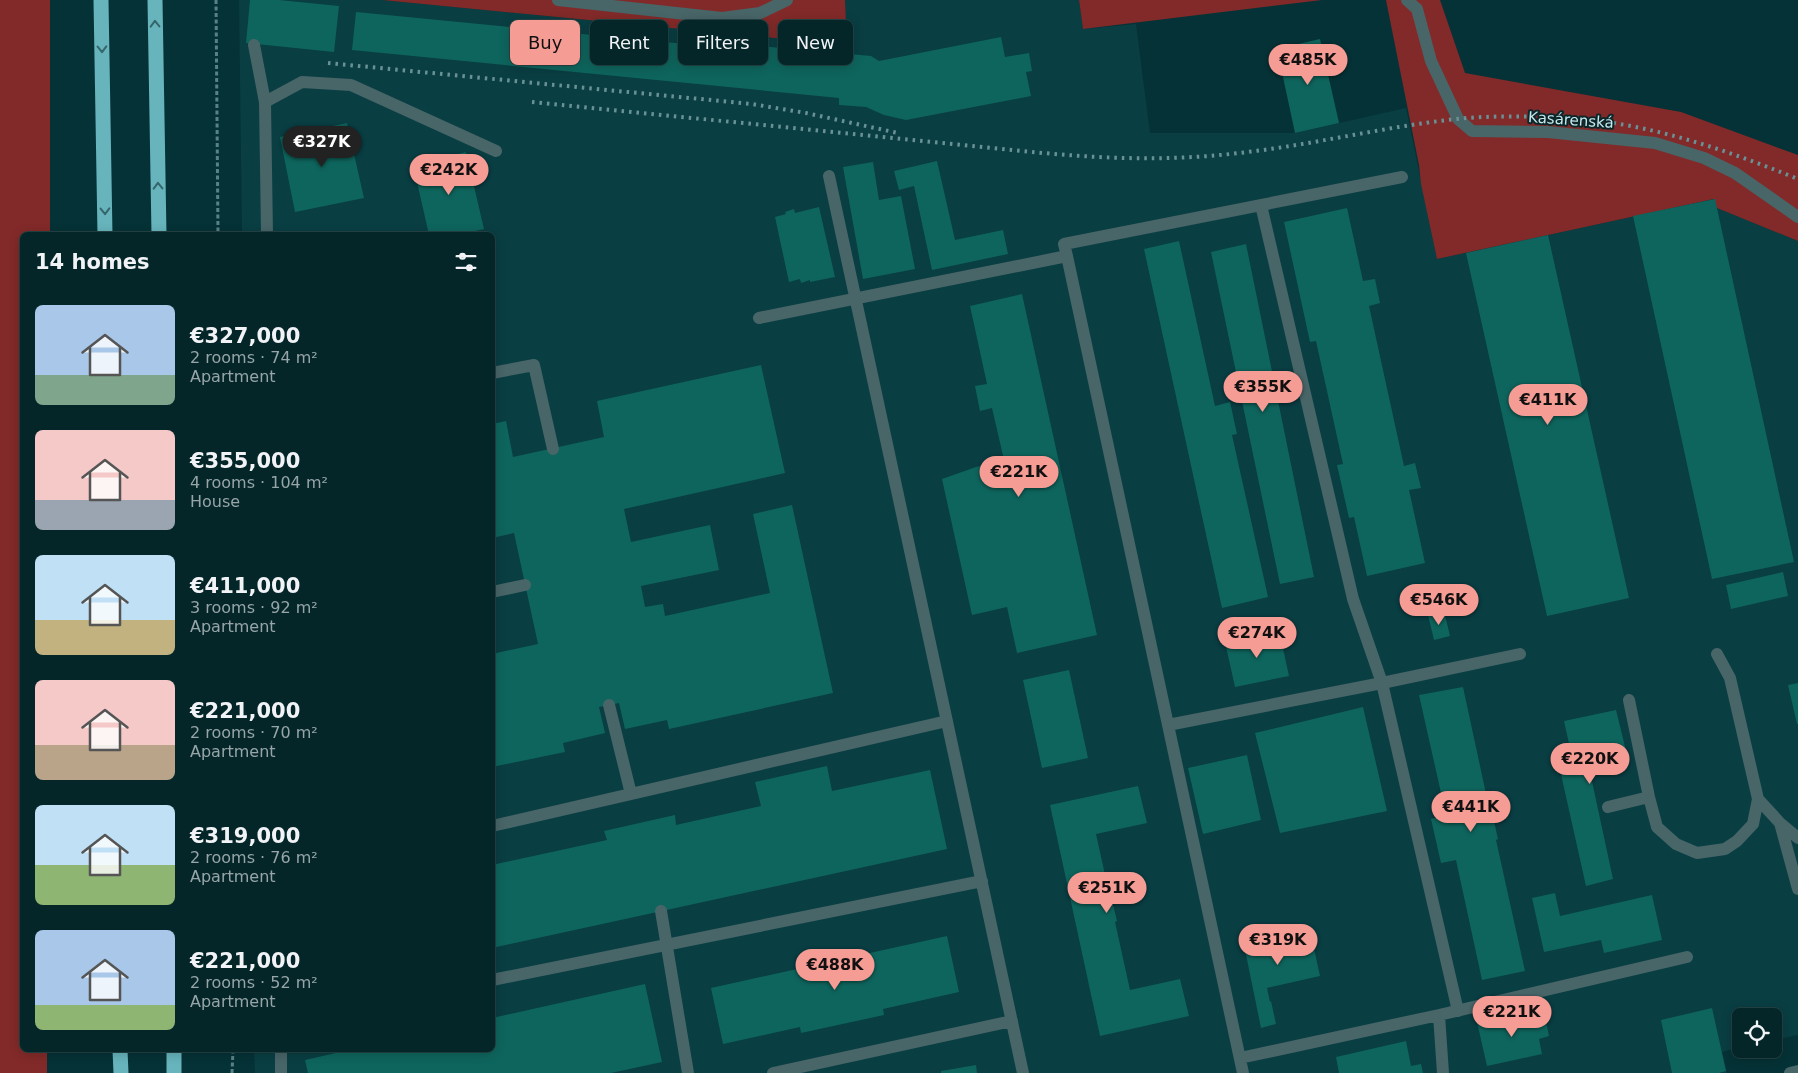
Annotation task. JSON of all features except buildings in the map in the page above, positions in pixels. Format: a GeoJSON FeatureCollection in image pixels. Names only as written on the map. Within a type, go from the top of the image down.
{"type":"FeatureCollection","features":[{"type":"Feature","properties":{"kind":"highway"},"geometry":{"type":"LineString","coordinates":[[101,0],[106,232]]}},
{"type":"Feature","properties":{"kind":"highway"},"geometry":{"type":"LineString","coordinates":[[155,0],[159,232]]}},
{"type":"Feature","properties":{"kind":"highway"},"geometry":{"type":"LineString","coordinates":[[120,1052],[121,1073]]}},
{"type":"Feature","properties":{"kind":"highway"},"geometry":{"type":"LineString","coordinates":[[174,1052],[174,1073]]}},
{"type":"Feature","properties":{"kind":"street"},"geometry":{"type":"LineString","coordinates":[[558,0],[722,18],[760,13],[787,0]]}},
{"type":"Feature","properties":{"kind":"street","name":"Kasárenská"},"geometry":{"type":"LineString","coordinates":[[1406,0],[1417,9],[1430,62],[1458,119],[1472,131],[1548,132],[1655,143],[1704,158],[1735,173],[1798,218]]}},
{"type":"Feature","properties":{"kind":"street"},"geometry":{"type":"LineString","coordinates":[[254,44],[265,102],[267,232]]}},
{"type":"Feature","properties":{"kind":"street"},"geometry":{"type":"LineString","coordinates":[[265,102],[302,82],[350,85],[496,151]]}},
{"type":"Feature","properties":{"kind":"street"},"geometry":{"type":"LineString","coordinates":[[829,176],[1023,1073]]}},
{"type":"Feature","properties":{"kind":"street"},"geometry":{"type":"LineString","coordinates":[[1243,1073],[1064,244],[1402,178]]}},
{"type":"Feature","properties":{"kind":"street"},"geometry":{"type":"LineString","coordinates":[[1261,206],[1353,599],[1382,683],[1458,1011]]}},
{"type":"Feature","properties":{"kind":"street"},"geometry":{"type":"LineString","coordinates":[[759,318],[1067,256]]}},
{"type":"Feature","properties":{"kind":"street"},"geometry":{"type":"LineString","coordinates":[[495,372],[534,365],[553,449]]}},
{"type":"Feature","properties":{"kind":"street"},"geometry":{"type":"LineString","coordinates":[[495,591],[525,584]]}},
{"type":"Feature","properties":{"kind":"street"},"geometry":{"type":"LineString","coordinates":[[1168,725],[1520,654]]}},
{"type":"Feature","properties":{"kind":"street"},"geometry":{"type":"LineString","coordinates":[[1629,700],[1657,827],[1676,844],[1697,853],[1725,849],[1738,841],[1753,824],[1758,799],[1730,678],[1717,654]]}},
{"type":"Feature","properties":{"kind":"street"},"geometry":{"type":"LineString","coordinates":[[609,705],[631,794]]}},
{"type":"Feature","properties":{"kind":"street"},"geometry":{"type":"LineString","coordinates":[[495,825],[947,721]]}},
{"type":"Feature","properties":{"kind":"street"},"geometry":{"type":"LineString","coordinates":[[1608,807],[1649,797]]}},
{"type":"Feature","properties":{"kind":"street"},"geometry":{"type":"LineString","coordinates":[[1758,799],[1780,823],[1798,838]]}},
{"type":"Feature","properties":{"kind":"street"},"geometry":{"type":"LineString","coordinates":[[1780,823],[1798,889]]}},
{"type":"Feature","properties":{"kind":"street"},"geometry":{"type":"LineString","coordinates":[[495,979],[982,881]]}},
{"type":"Feature","properties":{"kind":"street"},"geometry":{"type":"LineString","coordinates":[[661,912],[688,1073]]}},
{"type":"Feature","properties":{"kind":"street"},"geometry":{"type":"LineString","coordinates":[[1240,1058],[1458,1011],[1687,957]]}},
{"type":"Feature","properties":{"kind":"street"},"geometry":{"type":"LineString","coordinates":[[1439,1015],[1443,1073]]}},
{"type":"Feature","properties":{"kind":"street"},"geometry":{"type":"LineString","coordinates":[[773,1073],[1012,1021]]}},
{"type":"Feature","properties":{"kind":"street"},"geometry":{"type":"LineString","coordinates":[[281,1052],[281,1073]]}},
{"type":"Feature","properties":{"kind":"street"},"geometry":{"type":"LineString","coordinates":[[1790,1073],[1798,1071]]}},
{"type":"Feature","properties":{"kind":"path"},"geometry":{"type":"LineString","coordinates":[[216,0],[218,232]]}},
{"type":"Feature","properties":{"kind":"path"},"geometry":{"type":"LineString","coordinates":[[232,1073],[233,1052]]}},
{"type":"Feature","properties":{"kind":"shaded area"},"geometry":{"type":"Polygon","coordinates":[[[0,0],[50,0],[50,232],[20,232],[20,1052],[47,1052],[47,1073],[0,1073],[0,0]]]}},
{"type":"Feature","properties":{"kind":"shaded area"},"geometry":{"type":"Polygon","coordinates":[[[239,0],[382,0],[590,20],[590,65],[668,65],[668,28],[678,29],[678,65],[768,65],[768,37],[778,38],[778,65],[853,65],[853,20],[845,20],[845,0],[1079,0],[1083,29],[1136,24],[1150,133],[1295,133],[1406,108],[1437,259],[1715,199],[1717,208],[1798,241],[1798,1035],[1782,1038],[1782,1008],[1732,1008],[1732,1049],[1722,1052],[1727,1073],[255,1073],[254,1052],[495,1052],[495,232],[242,232],[239,0]]]}},
{"type":"Feature","properties":{"kind":"shaded area"},"geometry":{"type":"Polygon","coordinates":[[[382,0],[845,0],[846,20],[778,20],[778,38],[768,37],[768,20],[678,20],[678,29],[668,28],[668,20],[590,20],[382,0]]]}},
{"type":"Feature","properties":{"kind":"shaded area"},"geometry":{"type":"Polygon","coordinates":[[[1079,0],[1322,0],[1083,29],[1079,0]]]}},
{"type":"Feature","properties":{"kind":"shaded area"},"geometry":{"type":"Polygon","coordinates":[[[1386,0],[1440,0],[1465,73],[1681,112],[1798,155],[1798,241],[1717,208],[1714,199],[1437,259],[1386,0]]]}},
{"type":"Feature","properties":{"kind":"railway"},"geometry":{"type":"LineString","coordinates":[[328,63],[752,104],[806,113],[898,133]]}},
{"type":"Feature","properties":{"kind":"railway"},"geometry":{"type":"LineString","coordinates":[[532,102],[1043,153],[1141,158],[1214,156],[1239,153],[1478,117],[1512,116],[1578,119],[1610,122],[1674,136],[1706,145],[1798,179]]}}]}
